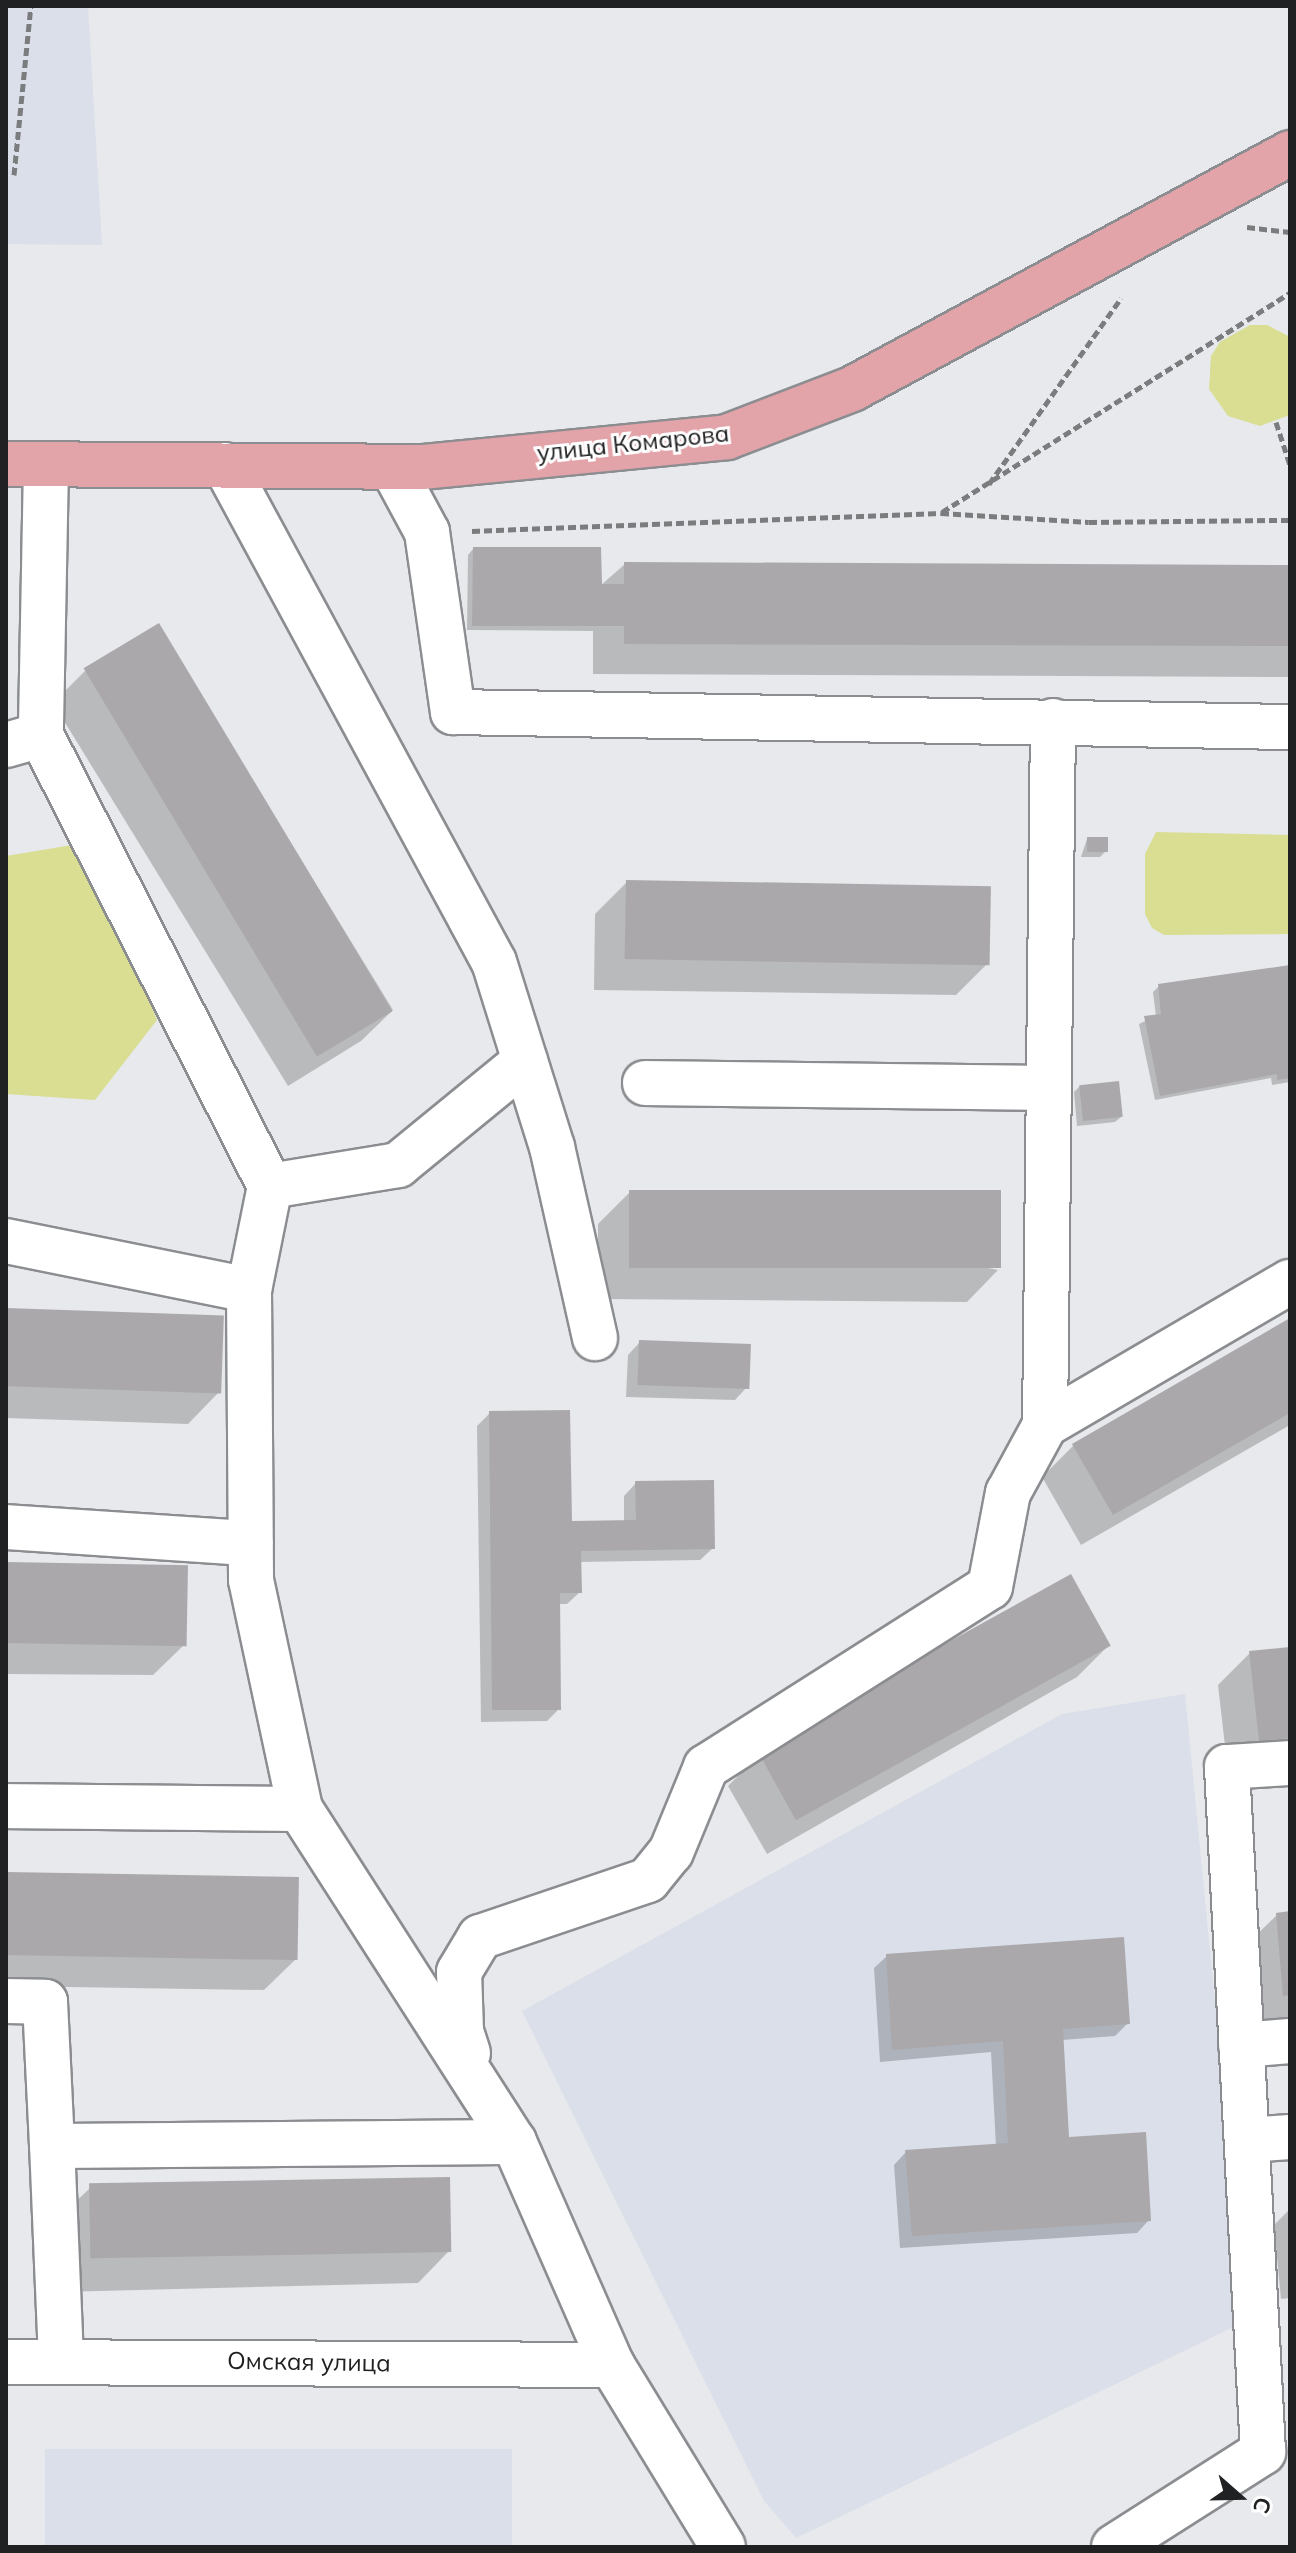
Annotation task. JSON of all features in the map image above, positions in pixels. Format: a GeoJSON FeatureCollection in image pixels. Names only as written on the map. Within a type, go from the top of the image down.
{"type":"FeatureCollection","features":[{"type":"Feature","properties":{"kind":"main road","name":"улица Комарова"},"geometry":{"type":"LineString","coordinates":[[26,465],[392,467],[727,437],[852,389],[1290,153]]}},
{"type":"Feature","properties":{"kind":"street"},"geometry":{"type":"LineString","coordinates":[[26,465],[24,740],[270,1186],[249,1290],[251,1580],[300,1809],[477,2077],[514,2142],[612,2365],[723,2547]]}},
{"type":"Feature","properties":{"kind":"street"},"geometry":{"type":"LineString","coordinates":[[225,465],[494,962],[577,1243],[595,1338]]}},
{"type":"Feature","properties":{"kind":"street"},"geometry":{"type":"LineString","coordinates":[[392,467],[427,532],[453,712],[1290,727]]}},
{"type":"Feature","properties":{"kind":"street"},"geometry":{"type":"LineString","coordinates":[[477,2077],[461,2031],[459,1972],[480,1937],[648,1880],[671,1852],[706,1767],[990,1587],[1008,1493],[1045,1425],[1053,721]]}},
{"type":"Feature","properties":{"kind":"street"},"geometry":{"type":"LineString","coordinates":[[270,1186],[398,1165],[525,1061]]}},
{"type":"Feature","properties":{"kind":"street"},"geometry":{"type":"LineString","coordinates":[[645,1083],[1049,1088]]}},
{"type":"Feature","properties":{"kind":"street"},"geometry":{"type":"LineString","coordinates":[[6,1241],[249,1290]]}},
{"type":"Feature","properties":{"kind":"street"},"geometry":{"type":"LineString","coordinates":[[1045,1425],[1290,1282]]}},
{"type":"Feature","properties":{"kind":"street"},"geometry":{"type":"LineString","coordinates":[[6,1527],[250,1543]]}},
{"type":"Feature","properties":{"kind":"street"},"geometry":{"type":"LineString","coordinates":[[1114,2547],[1263,2452],[1227,1767],[1290,1763]]}},
{"type":"Feature","properties":{"kind":"street"},"geometry":{"type":"LineString","coordinates":[[6,1806],[300,1809]]}},
{"type":"Feature","properties":{"kind":"street"},"geometry":{"type":"LineString","coordinates":[[6,2001],[45,2002],[61,2359]]}},
{"type":"Feature","properties":{"kind":"street"},"geometry":{"type":"LineString","coordinates":[[1241,2045],[1290,2041]]}},
{"type":"Feature","properties":{"kind":"street"},"geometry":{"type":"LineString","coordinates":[[1247,2140],[1290,2137]]}},
{"type":"Feature","properties":{"kind":"street"},"geometry":{"type":"LineString","coordinates":[[52,2146],[514,2142]]}},
{"type":"Feature","properties":{"kind":"street","name":"Омская улица"},"geometry":{"type":"LineString","coordinates":[[6,2362],[61,2359],[612,2365]]}},
{"type":"Feature","properties":{"kind":"path"},"geometry":{"type":"LineString","coordinates":[[14,175],[31,6]]}},
{"type":"Feature","properties":{"kind":"path"},"geometry":{"type":"LineString","coordinates":[[1241,226],[1290,232]]}},
{"type":"Feature","properties":{"kind":"path"},"geometry":{"type":"LineString","coordinates":[[941,513],[1290,293]]}},
{"type":"Feature","properties":{"kind":"path"},"geometry":{"type":"LineString","coordinates":[[989,484],[1115,301],[1128,294]]}},
{"type":"Feature","properties":{"kind":"path"},"geometry":{"type":"LineString","coordinates":[[1276,422],[1290,465]]}},
{"type":"Feature","properties":{"kind":"path"},"geometry":{"type":"LineString","coordinates":[[427,532],[941,513],[1089,522],[1290,520]]}},
{"type":"Feature","properties":{"kind":"shaded area"},"geometry":{"type":"Polygon","coordinates":[[[6,6],[88,6],[102,245],[6,244],[6,6]]]}},
{"type":"Feature","properties":{"kind":"shaded area"},"geometry":{"type":"Polygon","coordinates":[[[1185,1694],[1246,2321],[796,2538],[764,2501],[522,2011],[1062,1714],[1185,1694]]]}},
{"type":"Feature","properties":{"kind":"shaded area"},"geometry":{"type":"Polygon","coordinates":[[[45,2449],[512,2449],[512,2547],[45,2547],[45,2449]]]}},
{"type":"Feature","properties":{"kind":"green space"},"geometry":{"type":"Polygon","coordinates":[[[1250,325],[1267,325],[1290,337],[1290,415],[1260,426],[1228,416],[1209,389],[1211,356],[1220,342],[1250,325]]]}},
{"type":"Feature","properties":{"kind":"green space"},"geometry":{"type":"Polygon","coordinates":[[[1156,832],[1290,835],[1290,934],[1164,935],[1152,928],[1145,914],[1145,854],[1156,832]]]}},
{"type":"Feature","properties":{"kind":"green space"},"geometry":{"type":"Polygon","coordinates":[[[84,843],[157,1020],[95,1100],[6,1094],[6,856],[84,843]]]}},
{"type":"Feature","properties":{"kind":"building"},"geometry":{"type":"Polygon","coordinates":[[[473,547],[601,547],[602,584],[624,584],[624,562],[1290,565],[1290,646],[624,644],[624,626],[472,626],[473,547]]]}},
{"type":"Feature","properties":{"kind":"building"},"geometry":{"type":"Polygon","coordinates":[[[159,623],[392,1011],[317,1057],[84,668],[159,623]]]}},
{"type":"Feature","properties":{"kind":"building"},"geometry":{"type":"Polygon","coordinates":[[[1087,837],[1108,837],[1108,852],[1087,852],[1087,837]]]}},
{"type":"Feature","properties":{"kind":"building"},"geometry":{"type":"Polygon","coordinates":[[[626,880],[991,886],[990,965],[625,959],[626,880]]]}},
{"type":"Feature","properties":{"kind":"building"},"geometry":{"type":"Polygon","coordinates":[[[1290,965],[1290,1078],[1277,1080],[1277,1074],[1160,1096],[1144,1016],[1161,1014],[1158,984],[1290,965]]]}},
{"type":"Feature","properties":{"kind":"building"},"geometry":{"type":"Polygon","coordinates":[[[1119,1081],[1123,1117],[1083,1121],[1079,1085],[1119,1081]]]}},
{"type":"Feature","properties":{"kind":"building"},"geometry":{"type":"Polygon","coordinates":[[[629,1190],[1001,1190],[1001,1268],[629,1268],[629,1190]]]}},
{"type":"Feature","properties":{"kind":"building"},"geometry":{"type":"Polygon","coordinates":[[[6,1308],[224,1316],[221,1394],[6,1386],[6,1308]]]}},
{"type":"Feature","properties":{"kind":"building"},"geometry":{"type":"Polygon","coordinates":[[[1290,1318],[1290,1413],[1113,1515],[1072,1444],[1290,1318]]]}},
{"type":"Feature","properties":{"kind":"building"},"geometry":{"type":"Polygon","coordinates":[[[639,1340],[751,1344],[749,1389],[637,1385],[639,1340]]]}},
{"type":"Feature","properties":{"kind":"building"},"geometry":{"type":"Polygon","coordinates":[[[570,1410],[572,1521],[636,1520],[635,1481],[714,1480],[715,1549],[581,1551],[582,1593],[560,1593],[561,1710],[492,1710],[489,1411],[570,1410]]]}},
{"type":"Feature","properties":{"kind":"building"},"geometry":{"type":"Polygon","coordinates":[[[6,1562],[188,1565],[187,1646],[6,1643],[6,1562]]]}},
{"type":"Feature","properties":{"kind":"building"},"geometry":{"type":"Polygon","coordinates":[[[1071,1574],[1111,1646],[796,1820],[756,1749],[1071,1574]]]}},
{"type":"Feature","properties":{"kind":"building"},"geometry":{"type":"Polygon","coordinates":[[[1290,1647],[1290,1738],[1259,1741],[1249,1651],[1290,1647]]]}},
{"type":"Feature","properties":{"kind":"building"},"geometry":{"type":"Polygon","coordinates":[[[6,1872],[299,1877],[298,1960],[6,1955],[6,1872]]]}},
{"type":"Feature","properties":{"kind":"building"},"geometry":{"type":"Polygon","coordinates":[[[1290,1911],[1290,1995],[1283,1996],[1276,1913],[1290,1911]]]}},
{"type":"Feature","properties":{"kind":"building"},"geometry":{"type":"Polygon","coordinates":[[[1124,1937],[1130,2024],[1063,2029],[1069,2137],[1146,2132],[1151,2221],[912,2236],[905,2150],[1008,2143],[1003,2041],[892,2050],[886,1954],[1124,1937]]]}},
{"type":"Feature","properties":{"kind":"building"},"geometry":{"type":"Polygon","coordinates":[[[450,2177],[451,2252],[90,2258],[89,2183],[450,2177]]]}}]}
